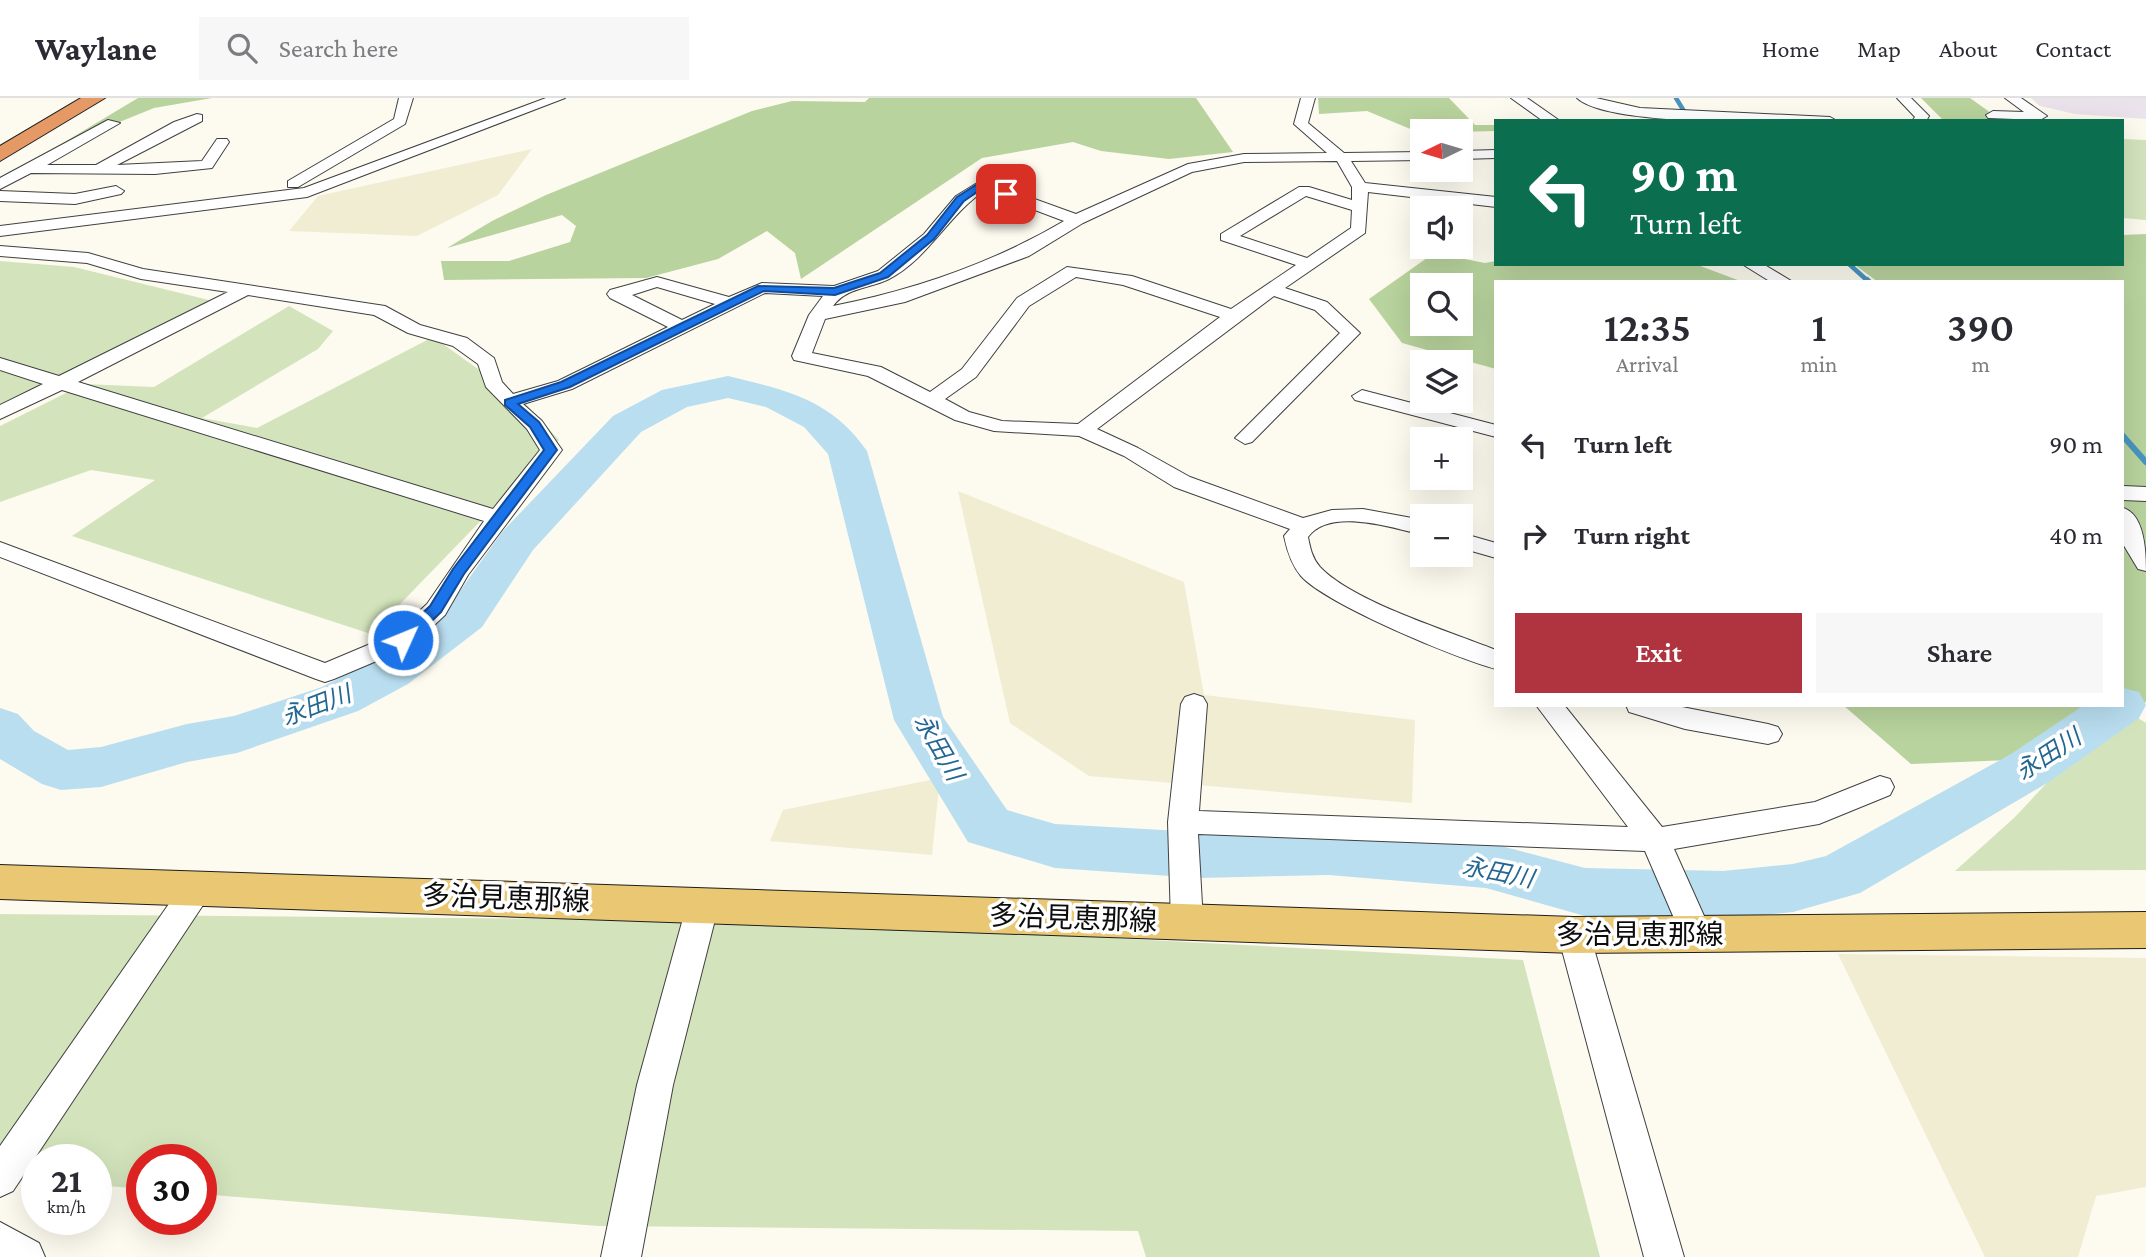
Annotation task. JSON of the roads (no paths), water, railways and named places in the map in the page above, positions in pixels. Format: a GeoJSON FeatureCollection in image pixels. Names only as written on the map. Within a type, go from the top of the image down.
{"type":"FeatureCollection","features":[{"type":"Feature","properties":{"kind":"highway"},"geometry":{"type":"LineString","coordinates":[[0,152],[88,98]]}},
{"type":"Feature","properties":{"kind":"highway"},"geometry":{"type":"LineString","coordinates":[[0,152],[95,98]]}},
{"type":"Feature","properties":{"kind":"main road","name":"多治見恵那線"},"geometry":{"type":"LineString","coordinates":[[0,881],[703,904],[1187,911],[1574,935],[1694,928],[2146,930]]}},
{"type":"Feature","properties":{"kind":"street"},"geometry":{"type":"LineString","coordinates":[[268,199],[400,121],[406,98]]}},
{"type":"Feature","properties":{"kind":"street"},"geometry":{"type":"LineString","coordinates":[[0,231],[307,192],[558,98]]}},
{"type":"Feature","properties":{"kind":"street"},"geometry":{"type":"LineString","coordinates":[[1083,430],[1233,316],[1312,265],[1359,230],[1360,187],[1342,158],[1301,124],[1308,98]]}},
{"type":"Feature","properties":{"kind":"street"},"geometry":{"type":"LineString","coordinates":[[1518,98],[1550,119]]}},
{"type":"Feature","properties":{"kind":"street"},"geometry":{"type":"LineString","coordinates":[[1584,98],[1621,110],[1792,119]]}},
{"type":"Feature","properties":{"kind":"street"},"geometry":{"type":"LineString","coordinates":[[1905,98],[1922,116],[1920,119]]}},
{"type":"Feature","properties":{"kind":"street"},"geometry":{"type":"LineString","coordinates":[[1993,115],[2040,116],[2012,98]]}},
{"type":"Feature","properties":{"kind":"street"},"geometry":{"type":"LineString","coordinates":[[99,170],[179,125],[197,118]]}},
{"type":"Feature","properties":{"kind":"street"},"geometry":{"type":"LineString","coordinates":[[0,184],[113,123]]}},
{"type":"Feature","properties":{"kind":"street"},"geometry":{"type":"LineString","coordinates":[[29,169],[155,170],[207,165],[222,142]]}},
{"type":"Feature","properties":{"kind":"street"},"geometry":{"type":"LineString","coordinates":[[1474,155],[1494,154]]}},
{"type":"Feature","properties":{"kind":"street"},"geometry":{"type":"LineString","coordinates":[[818,315],[899,298],[1023,253],[1077,220],[1188,168],[1244,158],[1410,156]]}},
{"type":"Feature","properties":{"kind":"street"},"geometry":{"type":"LineString","coordinates":[[509,402],[565,385],[762,288],[835,291],[884,275],[930,237],[961,199],[982,185],[1077,220]]}},
{"type":"Feature","properties":{"kind":"street"},"geometry":{"type":"LineString","coordinates":[[1360,187],[1388,187],[1443,199],[1494,202]]}},
{"type":"Feature","properties":{"kind":"street"},"geometry":{"type":"LineString","coordinates":[[1312,265],[1227,237],[1304,190],[1360,208]]}},
{"type":"Feature","properties":{"kind":"street"},"geometry":{"type":"LineString","coordinates":[[0,195],[75,199],[116,191]]}},
{"type":"Feature","properties":{"kind":"street"},"geometry":{"type":"LineString","coordinates":[[0,220],[25,228]]}},
{"type":"Feature","properties":{"kind":"street"},"geometry":{"type":"LineString","coordinates":[[0,251],[89,258],[141,274],[242,292],[379,310],[414,329],[460,342],[487,362],[493,383],[509,402],[535,425],[551,450],[458,572],[436,609],[403,640],[325,673],[0,549]]}},
{"type":"Feature","properties":{"kind":"street"},"geometry":{"type":"LineString","coordinates":[[1754,266],[1781,280]]}},
{"type":"Feature","properties":{"kind":"street"},"geometry":{"type":"LineString","coordinates":[[931,401],[969,373],[1023,302],[1073,271],[1126,280],[1233,316]]}},
{"type":"Feature","properties":{"kind":"street"},"geometry":{"type":"LineString","coordinates":[[681,327],[617,294],[657,282],[729,303]]}},
{"type":"Feature","properties":{"kind":"street"},"geometry":{"type":"LineString","coordinates":[[1245,438],[1351,333],[1321,306],[1271,289]]}},
{"type":"Feature","properties":{"kind":"street"},"geometry":{"type":"LineString","coordinates":[[835,291],[818,315],[802,356],[874,371],[962,416],[1001,427],[1083,430],[1132,452],[1182,482],[1304,526]]}},
{"type":"Feature","properties":{"kind":"street"},"geometry":{"type":"LineString","coordinates":[[0,413],[242,292]]}},
{"type":"Feature","properties":{"kind":"street"},"geometry":{"type":"LineString","coordinates":[[0,365],[498,518]]}},
{"type":"Feature","properties":{"kind":"street"},"geometry":{"type":"LineString","coordinates":[[1362,396],[1494,430]]}},
{"type":"Feature","properties":{"kind":"street"},"geometry":{"type":"LineString","coordinates":[[2124,493],[2146,494]]}},
{"type":"Feature","properties":{"kind":"street"},"geometry":{"type":"LineString","coordinates":[[1410,524],[1392,519],[1351,515],[1320,518],[1304,526],[1296,536],[1300,554],[1310,571],[1332,589],[1363,605],[1494,659]]}},
{"type":"Feature","properties":{"kind":"street"},"geometry":{"type":"LineString","coordinates":[[2124,518],[2133,542],[2146,564]]}},
{"type":"Feature","properties":{"kind":"street"},"geometry":{"type":"LineString","coordinates":[[1473,544],[1494,550]]}},
{"type":"Feature","properties":{"kind":"street"},"geometry":{"type":"LineString","coordinates":[[1187,911],[1184,829],[1194,704]]}},
{"type":"Feature","properties":{"kind":"street"},"geometry":{"type":"LineString","coordinates":[[1551,707],[1659,847],[1694,928]]}},
{"type":"Feature","properties":{"kind":"street"},"geometry":{"type":"LineString","coordinates":[[1646,707],[1685,719],[1768,734]]}},
{"type":"Feature","properties":{"kind":"street"},"geometry":{"type":"LineString","coordinates":[[1184,829],[1659,847],[1819,813],[1880,787]]}},
{"type":"Feature","properties":{"kind":"street"},"geometry":{"type":"LineString","coordinates":[[0,1178],[198,887]]}},
{"type":"Feature","properties":{"kind":"street"},"geometry":{"type":"LineString","coordinates":[[621,1257],[655,1085],[703,904]]}},
{"type":"Feature","properties":{"kind":"street"},"geometry":{"type":"LineString","coordinates":[[1574,935],[1664,1257]]}},
{"type":"Feature","properties":{"kind":"street"},"geometry":{"type":"LineString","coordinates":[[0,1242],[25,1257]]}},
{"type":"Feature","properties":{"kind":"waterway"},"geometry":{"type":"LineString","coordinates":[[1676,98],[1689,119]]}},
{"type":"Feature","properties":{"kind":"waterway"},"geometry":{"type":"LineString","coordinates":[[1851,266],[1867,280]]}},
{"type":"Feature","properties":{"kind":"waterway","name":"永田川"},"geometry":{"type":"LineString","coordinates":[[0,727],[16,744],[61,770],[101,767],[187,743],[237,734],[340,699],[391,672],[466,616],[517,541],[627,424],[675,398],[728,387],[779,399],[817,419],[847,451],[919,720],[988,827],[1055,846],[1199,855],[1329,852],[1486,865],[1585,892],[1723,895],[1793,888],[1840,876],[2030,768],[2118,707]]}},
{"type":"Feature","properties":{"kind":"waterway"},"geometry":{"type":"LineString","coordinates":[[2124,437],[2146,462]]}}]}
